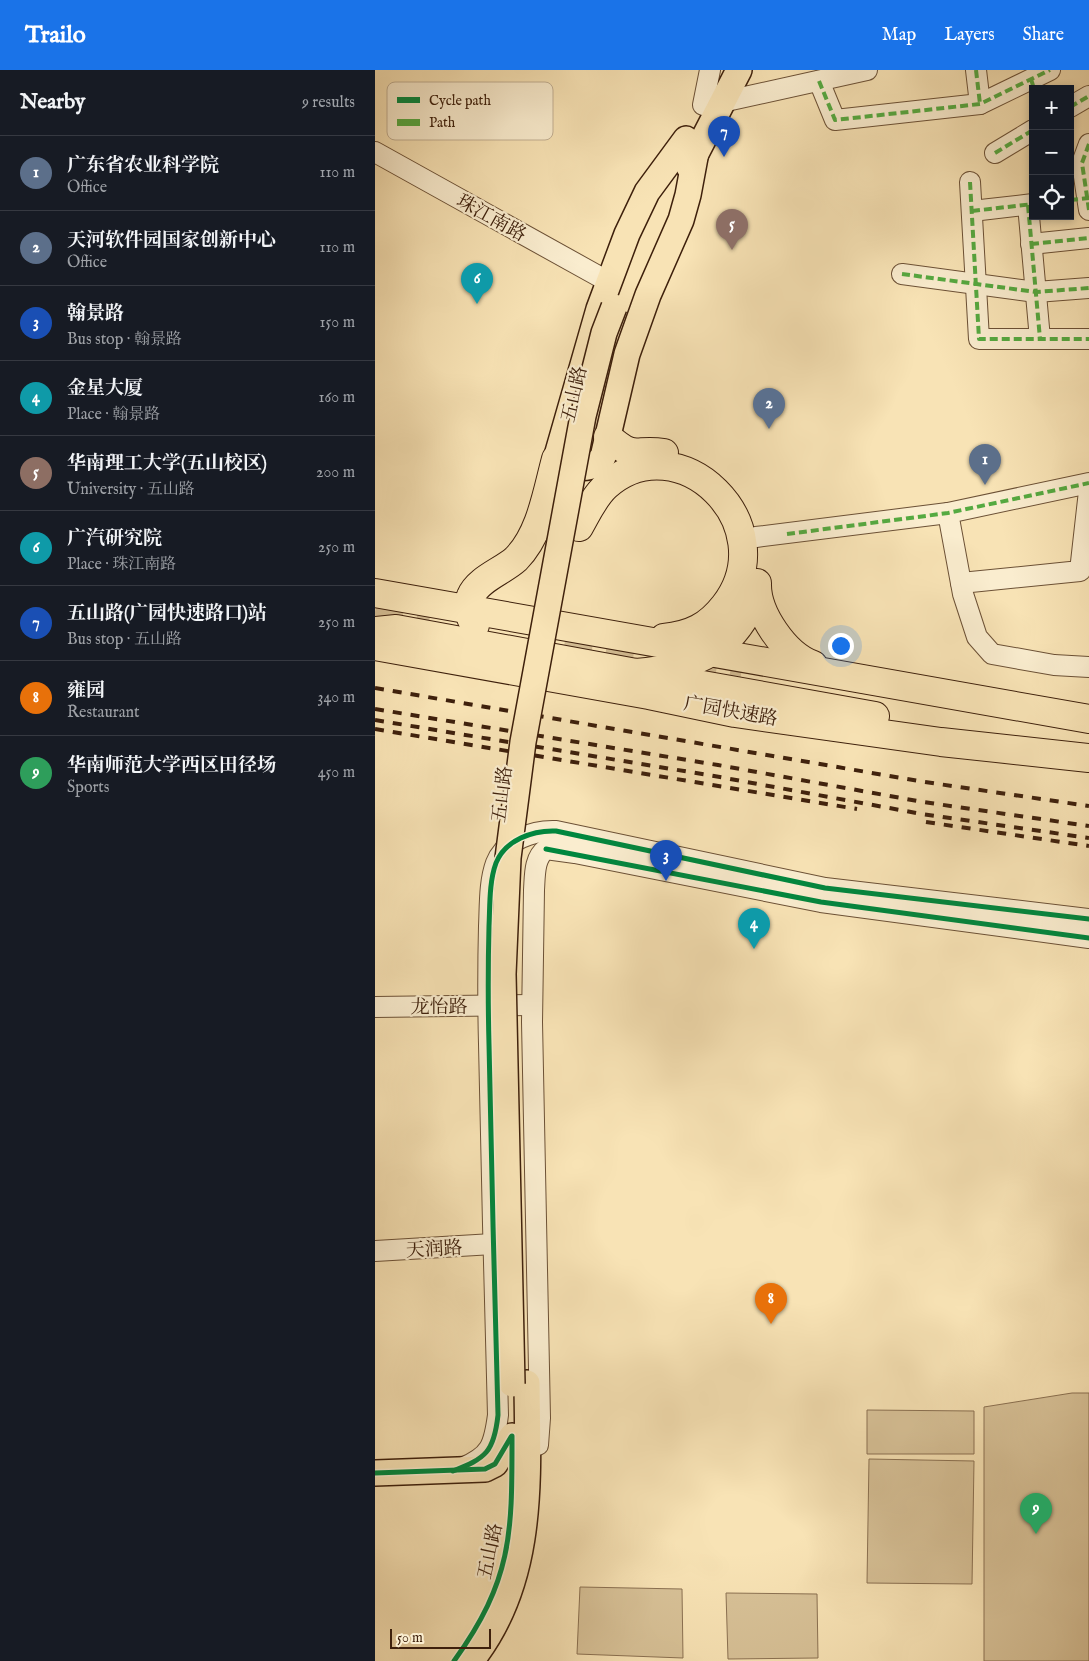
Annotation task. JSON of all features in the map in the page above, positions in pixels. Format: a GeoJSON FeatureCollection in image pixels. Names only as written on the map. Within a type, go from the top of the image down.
{"type":"FeatureCollection","features":[{"type":"Feature","properties":{"kind":"highway"},"geometry":{"type":"LineString","coordinates":[[608,437],[624,451],[637,454],[655,452],[678,456],[700,465],[733,492],[751,522],[756,537],[757,590],[764,612],[782,644],[807,662],[846,675]]}},
{"type":"Feature","properties":{"kind":"highway"},"geometry":{"type":"LineString","coordinates":[[495,647],[483,637],[473,623],[469,608],[471,596],[477,587],[515,559],[526,547],[535,530],[556,459]]}},
{"type":"Feature","properties":{"kind":"highway"},"geometry":{"type":"LineString","coordinates":[[579,527],[596,498],[606,486],[632,471],[651,467],[671,467],[690,473],[715,489],[733,511],[742,540],[741,574],[733,595],[717,616],[699,630],[684,636],[648,640]]}},
{"type":"Feature","properties":{"kind":"highway"},"geometry":{"type":"LineString","coordinates":[[636,673],[669,670],[712,652],[730,638],[741,624],[750,609],[757,590]]}},
{"type":"Feature","properties":{"kind":"highway"},"geometry":{"type":"LineString","coordinates":[[375,593],[846,675],[1089,721]]}},
{"type":"Feature","properties":{"kind":"highway"},"geometry":{"type":"LineString","coordinates":[[375,631],[396,629],[732,692],[859,712],[1022,752]]}},
{"type":"Feature","properties":{"kind":"highway","name":"广园快速路"},"geometry":{"type":"LineString","coordinates":[[375,646],[649,695],[735,713],[1022,752],[1089,758]]}},
{"type":"Feature","properties":{"kind":"highway","name":"广园快速路"},"geometry":{"type":"LineString","coordinates":[[741,675],[891,700],[1089,721]]}},
{"type":"Feature","properties":{"kind":"main road","name":"五山路"},"geometry":{"type":"LineString","coordinates":[[713,103],[721,70]]}},
{"type":"Feature","properties":{"kind":"main road","name":"五山路"},"geometry":{"type":"LineString","coordinates":[[454,1661],[483,1617],[500,1580],[512,1512],[512,1436],[519,1384],[519,900],[533,774],[609,377],[620,309],[635,250],[713,103],[739,70]]}},
{"type":"Feature","properties":{"kind":"main road"},"geometry":{"type":"LineString","coordinates":[[691,145],[688,195],[681,220],[648,295],[627,354],[603,457],[596,465],[585,468],[573,466],[556,459],[573,394],[609,282],[627,234],[647,192],[691,145]]}},
{"type":"Feature","properties":{"kind":"main road","name":"五山路"},"geometry":{"type":"LineString","coordinates":[[471,1661],[497,1622],[515,1578],[524,1532],[527,1483],[519,1384],[503,974],[508,858],[523,742],[577,450],[593,376],[620,309]]}},
{"type":"Feature","properties":{"kind":"main road"},"geometry":{"type":"LineString","coordinates":[[375,1473],[485,1469],[495,1464],[512,1436]]}},
{"type":"Feature","properties":{"kind":"street"},"geometry":{"type":"LineString","coordinates":[[710,70],[713,103]]}},
{"type":"Feature","properties":{"kind":"street"},"geometry":{"type":"LineString","coordinates":[[713,103],[753,70]]}},
{"type":"Feature","properties":{"kind":"street"},"geometry":{"type":"LineString","coordinates":[[713,103],[867,70]]}},
{"type":"Feature","properties":{"kind":"street"},"geometry":{"type":"LineString","coordinates":[[976,70],[980,104]]}},
{"type":"Feature","properties":{"kind":"street"},"geometry":{"type":"LineString","coordinates":[[819,80],[835,120],[980,104],[1033,84],[1050,70]]}},
{"type":"Feature","properties":{"kind":"street"},"geometry":{"type":"LineString","coordinates":[[1074,105],[1089,96]]}},
{"type":"Feature","properties":{"kind":"street"},"geometry":{"type":"LineString","coordinates":[[995,153],[1029,132]]}},
{"type":"Feature","properties":{"kind":"street"},"geometry":{"type":"LineString","coordinates":[[1084,202],[1082,163],[1089,144]]}},
{"type":"Feature","properties":{"kind":"street","name":"珠江南路"},"geometry":{"type":"LineString","coordinates":[[375,152],[609,282]]}},
{"type":"Feature","properties":{"kind":"street"},"geometry":{"type":"LineString","coordinates":[[970,182],[979,339],[1089,339]]}},
{"type":"Feature","properties":{"kind":"street"},"geometry":{"type":"LineString","coordinates":[[972,212],[1029,205]]}},
{"type":"Feature","properties":{"kind":"street"},"geometry":{"type":"LineString","coordinates":[[1030,220],[1040,339]]}},
{"type":"Feature","properties":{"kind":"street"},"geometry":{"type":"LineString","coordinates":[[1031,244],[1089,238]]}},
{"type":"Feature","properties":{"kind":"street"},"geometry":{"type":"LineString","coordinates":[[903,274],[1036,292],[1089,288]]}},
{"type":"Feature","properties":{"kind":"street"},"geometry":{"type":"LineString","coordinates":[[756,537],[948,514],[1089,483]]}},
{"type":"Feature","properties":{"kind":"street"},"geometry":{"type":"LineString","coordinates":[[961,583],[1080,571],[1089,491]]}},
{"type":"Feature","properties":{"kind":"street"},"geometry":{"type":"LineString","coordinates":[[948,514],[961,583],[977,637],[992,654],[1054,664],[1089,667]]}},
{"type":"Feature","properties":{"kind":"street"},"geometry":{"type":"LineString","coordinates":[[453,1471],[477,1462],[493,1444],[496,1433],[488,1006],[492,881],[496,863],[502,851],[513,842],[533,833],[556,831],[825,888],[1089,919]]}},
{"type":"Feature","properties":{"kind":"street"},"geometry":{"type":"LineString","coordinates":[[527,1483],[537,1452],[540,1418],[532,1005],[536,870],[538,858],[546,849],[821,902],[1089,938]]}},
{"type":"Feature","properties":{"kind":"street","name":"龙怡路"},"geometry":{"type":"LineString","coordinates":[[375,1007],[532,1005]]}},
{"type":"Feature","properties":{"kind":"street","name":"天润路"},"geometry":{"type":"LineString","coordinates":[[375,1251],[493,1244]]}},
{"type":"Feature","properties":{"kind":"shaded area"},"geometry":{"type":"Polygon","coordinates":[[[1072,1393],[1089,1393],[1089,1661],[984,1661],[984,1407],[1072,1393]]]}},
{"type":"Feature","properties":{"kind":"shaded area"},"geometry":{"type":"Polygon","coordinates":[[[867,1410],[974,1411],[974,1454],[867,1454],[867,1410]]]}},
{"type":"Feature","properties":{"kind":"shaded area"},"geometry":{"type":"Polygon","coordinates":[[[869,1459],[974,1461],[972,1584],[867,1583],[869,1459]]]}},
{"type":"Feature","properties":{"kind":"shaded area"},"geometry":{"type":"Polygon","coordinates":[[[580,1587],[682,1589],[683,1658],[577,1654],[580,1587]]]}},
{"type":"Feature","properties":{"kind":"shaded area"},"geometry":{"type":"Polygon","coordinates":[[[726,1593],[817,1594],[818,1658],[728,1659],[726,1593]]]}},
{"type":"Feature","properties":{"kind":"tunnel"},"geometry":{"type":"LineString","coordinates":[[375,612],[429,622]]}},
{"type":"Feature","properties":{"kind":"tunnel"},"geometry":{"type":"LineString","coordinates":[[564,647],[741,675]]}},
{"type":"Feature","properties":{"kind":"railway"},"geometry":{"type":"LineString","coordinates":[[375,688],[925,782],[1089,806]]}},
{"type":"Feature","properties":{"kind":"railway"},"geometry":{"type":"LineString","coordinates":[[375,709],[718,765],[923,802],[1089,826]]}},
{"type":"Feature","properties":{"kind":"railway"},"geometry":{"type":"LineString","coordinates":[[375,720],[714,776],[922,814],[1089,838]]}},
{"type":"Feature","properties":{"kind":"railway"},"geometry":{"type":"LineString","coordinates":[[375,729],[857,809]]}},
{"type":"Feature","properties":{"kind":"railway"},"geometry":{"type":"LineString","coordinates":[[926,822],[1089,846]]}},
{"type":"Feature","properties":{"kind":"marked path"},"geometry":{"type":"LineString","coordinates":[[976,70],[980,104]]}},
{"type":"Feature","properties":{"kind":"marked path"},"geometry":{"type":"LineString","coordinates":[[819,81],[835,120],[980,104],[1050,70]]}},
{"type":"Feature","properties":{"kind":"marked path"},"geometry":{"type":"LineString","coordinates":[[1031,79],[1033,85]]}},
{"type":"Feature","properties":{"kind":"marked path"},"geometry":{"type":"LineString","coordinates":[[1074,105],[1089,96]]}},
{"type":"Feature","properties":{"kind":"marked path"},"geometry":{"type":"LineString","coordinates":[[995,153],[1029,132]]}},
{"type":"Feature","properties":{"kind":"marked path"},"geometry":{"type":"LineString","coordinates":[[1089,144],[1082,163],[1089,210]]}},
{"type":"Feature","properties":{"kind":"marked path"},"geometry":{"type":"LineString","coordinates":[[970,182],[979,339],[1089,339]]}},
{"type":"Feature","properties":{"kind":"marked path"},"geometry":{"type":"LineString","coordinates":[[1074,200],[1089,198]]}},
{"type":"Feature","properties":{"kind":"marked path"},"geometry":{"type":"LineString","coordinates":[[972,211],[1029,204]]}},
{"type":"Feature","properties":{"kind":"marked path"},"geometry":{"type":"LineString","coordinates":[[1028,205],[1040,339]]}},
{"type":"Feature","properties":{"kind":"marked path"},"geometry":{"type":"LineString","coordinates":[[1031,244],[1089,238]]}},
{"type":"Feature","properties":{"kind":"marked path"},"geometry":{"type":"LineString","coordinates":[[902,274],[1036,292],[1089,288]]}},
{"type":"Feature","properties":{"kind":"marked path"},"geometry":{"type":"LineString","coordinates":[[787,534],[948,513],[1089,483]]}},
{"type":"Feature","properties":{"kind":"cycle path"},"geometry":{"type":"LineString","coordinates":[[453,1471],[481,1457],[491,1446],[498,1415],[488,955],[492,878],[496,863],[506,848],[529,835],[538,832],[556,831],[825,888],[1089,919]]}},
{"type":"Feature","properties":{"kind":"cycle path"},"geometry":{"type":"LineString","coordinates":[[546,849],[821,902],[1089,938]]}},
{"type":"Feature","properties":{"kind":"cycle path"},"geometry":{"type":"LineString","coordinates":[[454,1661],[488,1605],[505,1554],[511,1501],[512,1436]]}},
{"type":"Feature","properties":{"kind":"cycle path"},"geometry":{"type":"LineString","coordinates":[[375,1473],[485,1469],[495,1464],[511,1437]]}},
{"type":"Feature","properties":{"kind":"place","name":"五山路(广园快速路口)站"},"geometry":{"type":"Point","coordinates":[724,157]}},
{"type":"Feature","properties":{"kind":"place","name":"华南理工大学(五山校区)"},"geometry":{"type":"Point","coordinates":[732,250]}},
{"type":"Feature","properties":{"kind":"place","name":"广汽研究院"},"geometry":{"type":"Point","coordinates":[477,304]}},
{"type":"Feature","properties":{"kind":"place","name":"天河软件园国家创新中心"},"geometry":{"type":"Point","coordinates":[769,429]}},
{"type":"Feature","properties":{"kind":"place","name":"广东省农业科学院"},"geometry":{"type":"Point","coordinates":[985,485]}},
{"type":"Feature","properties":{"kind":"place","name":"翰景路"},"geometry":{"type":"Point","coordinates":[666,881]}},
{"type":"Feature","properties":{"kind":"place","name":"金星大厦"},"geometry":{"type":"Point","coordinates":[754,949]}},
{"type":"Feature","properties":{"kind":"place","name":"雍园"},"geometry":{"type":"Point","coordinates":[771,1324]}},
{"type":"Feature","properties":{"kind":"place","name":"华南师范大学西区田径场"},"geometry":{"type":"Point","coordinates":[1036,1534]}}]}
